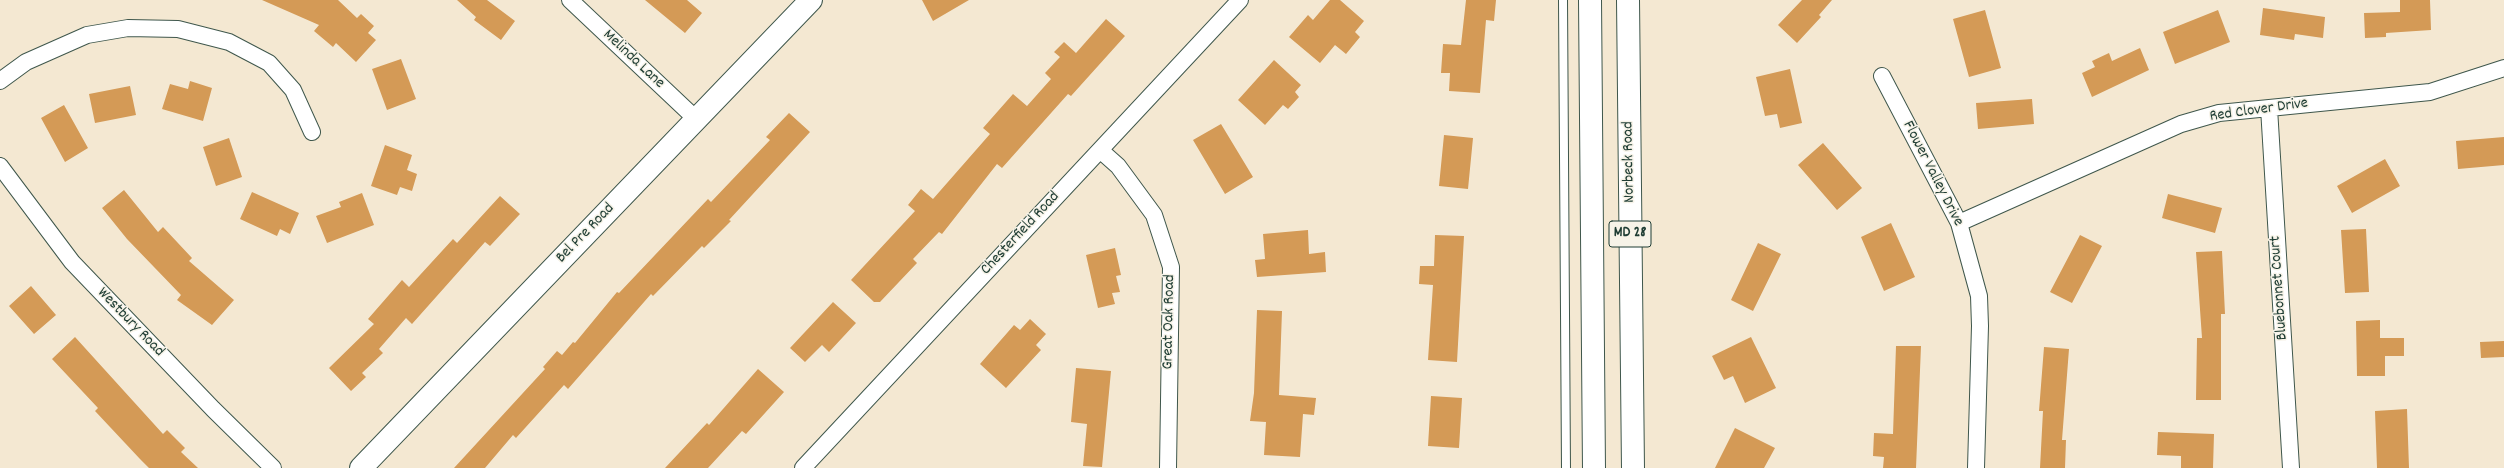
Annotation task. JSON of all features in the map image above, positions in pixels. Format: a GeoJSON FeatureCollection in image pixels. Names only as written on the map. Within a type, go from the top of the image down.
{"type":"FeatureCollection","features":[{"type":"Feature","properties":{"kind":"main road","name":"Bel Pre Road"},"geometry":{"type":"LineString","coordinates":[[361,468],[811,0]]}},
{"type":"Feature","properties":{"kind":"main road","name":"MD 28"},"geometry":{"type":"LineString","coordinates":[[1590,0],[1594,468]]}},
{"type":"Feature","properties":{"kind":"main road","name":"Norbeck Road"},"geometry":{"type":"LineString","coordinates":[[1628,0],[1633,468]]}},
{"type":"Feature","properties":{"kind":"street","name":"Melinda Lane"},"geometry":{"type":"LineString","coordinates":[[570,0],[696,119]]}},
{"type":"Feature","properties":{"kind":"street","name":"Chesterfield Road"},"geometry":{"type":"LineString","coordinates":[[803,468],[1240,0]]}},
{"type":"Feature","properties":{"kind":"street"},"geometry":{"type":"LineString","coordinates":[[0,81],[26,62],[87,35],[128,28],[178,29],[229,42],[269,63],[293,90],[312,132]]}},
{"type":"Feature","properties":{"kind":"street","name":"Red Clover Drive"},"geometry":{"type":"LineString","coordinates":[[1960,223],[2181,124],[2219,113],[2430,92],[2504,68]]}},
{"type":"Feature","properties":{"kind":"street","name":"Flower Valley Drive"},"geometry":{"type":"LineString","coordinates":[[1882,76],[1960,223],[1979,296],[1980,326],[1976,468]]}},
{"type":"Feature","properties":{"kind":"street","name":"Bluebonnet Court"},"geometry":{"type":"LineString","coordinates":[[2269,108],[2291,468]]}},
{"type":"Feature","properties":{"kind":"street","name":"Great Oak Road"},"geometry":{"type":"LineString","coordinates":[[1100,150],[1118,166],[1154,215],[1171,267],[1168,468]]}},
{"type":"Feature","properties":{"kind":"street","name":"Westbury Road"},"geometry":{"type":"LineString","coordinates":[[0,166],[72,262],[213,409],[273,468]]}},
{"type":"Feature","properties":{"kind":"lane"},"geometry":{"type":"LineString","coordinates":[[1563,0],[1566,468]]}},
{"type":"Feature","properties":{"kind":"building"},"geometry":{"type":"Polygon","coordinates":[[[262,0],[338,0],[357,18],[361,14],[374,26],[368,33],[376,40],[356,62],[336,43],[333,47],[314,31],[319,25],[262,0]]]}},
{"type":"Feature","properties":{"kind":"building"},"geometry":{"type":"Polygon","coordinates":[[[457,0],[487,0],[515,21],[501,40],[474,20],[476,17],[457,0]]]}},
{"type":"Feature","properties":{"kind":"building"},"geometry":{"type":"Polygon","coordinates":[[[645,0],[687,0],[702,13],[685,33],[645,0]]]}},
{"type":"Feature","properties":{"kind":"building"},"geometry":{"type":"Polygon","coordinates":[[[922,0],[969,0],[933,21],[922,0]]]}},
{"type":"Feature","properties":{"kind":"building"},"geometry":{"type":"Polygon","coordinates":[[[1330,0],[1340,0],[1364,21],[1355,32],[1360,37],[1346,54],[1335,45],[1320,63],[1289,37],[1308,15],[1313,20],[1330,0]]]}},
{"type":"Feature","properties":{"kind":"building"},"geometry":{"type":"Polygon","coordinates":[[[1466,0],[1496,0],[1494,21],[1486,20],[1480,93],[1449,91],[1450,73],[1441,73],[1443,44],[1461,45],[1466,0]]]}},
{"type":"Feature","properties":{"kind":"building"},"geometry":{"type":"Polygon","coordinates":[[[1802,0],[1832,0],[1819,15],[1821,17],[1797,43],[1778,25],[1802,0]]]}},
{"type":"Feature","properties":{"kind":"building"},"geometry":{"type":"Polygon","coordinates":[[[2400,0],[2430,0],[2431,30],[2386,33],[2386,37],[2365,38],[2364,13],[2400,12],[2400,0]]]}},
{"type":"Feature","properties":{"kind":"building"},"geometry":{"type":"Polygon","coordinates":[[[2263,8],[2325,17],[2323,38],[2295,34],[2294,40],[2260,35],[2263,8]]]}},
{"type":"Feature","properties":{"kind":"building"},"geometry":{"type":"Polygon","coordinates":[[[1985,10],[2001,68],[1969,77],[1953,19],[1985,10]]]}},
{"type":"Feature","properties":{"kind":"building"},"geometry":{"type":"Polygon","coordinates":[[[2218,10],[2230,42],[2175,64],[2163,32],[2218,10]]]}},
{"type":"Feature","properties":{"kind":"building"},"geometry":{"type":"Polygon","coordinates":[[[1106,19],[1125,36],[1071,96],[1068,94],[1002,168],[997,164],[942,234],[939,232],[913,259],[917,263],[880,302],[874,302],[851,280],[915,211],[908,205],[921,189],[933,199],[990,134],[983,128],[1013,94],[1027,106],[1051,79],[1045,73],[1060,57],[1054,52],[1064,42],[1076,53],[1106,19]]]}},
{"type":"Feature","properties":{"kind":"building"},"geometry":{"type":"Polygon","coordinates":[[[2140,48],[2149,70],[2092,97],[2082,73],[2095,67],[2092,61],[2109,53],[2112,61],[2140,48]]]}},
{"type":"Feature","properties":{"kind":"building"},"geometry":{"type":"Polygon","coordinates":[[[401,59],[416,99],[387,110],[372,69],[401,59]]]}},
{"type":"Feature","properties":{"kind":"building"},"geometry":{"type":"Polygon","coordinates":[[[1274,60],[1301,85],[1295,92],[1299,97],[1288,109],[1283,105],[1265,125],[1238,100],[1274,60]]]}},
{"type":"Feature","properties":{"kind":"building"},"geometry":{"type":"Polygon","coordinates":[[[1790,69],[1802,123],[1780,128],[1777,114],[1765,116],[1756,77],[1790,69]]]}},
{"type":"Feature","properties":{"kind":"building"},"geometry":{"type":"Polygon","coordinates":[[[190,81],[212,88],[203,121],[162,109],[170,84],[188,89],[190,81]]]}},
{"type":"Feature","properties":{"kind":"building"},"geometry":{"type":"Polygon","coordinates":[[[130,86],[136,115],[95,123],[89,94],[130,86]]]}},
{"type":"Feature","properties":{"kind":"building"},"geometry":{"type":"Polygon","coordinates":[[[2032,99],[2034,124],[1978,129],[1976,103],[2032,99]]]}},
{"type":"Feature","properties":{"kind":"building"},"geometry":{"type":"Polygon","coordinates":[[[64,105],[88,148],[65,162],[41,118],[64,105]]]}},
{"type":"Feature","properties":{"kind":"building"},"geometry":{"type":"Polygon","coordinates":[[[789,113],[810,132],[729,220],[731,221],[704,248],[702,246],[653,296],[651,294],[568,389],[564,385],[516,438],[513,435],[485,468],[454,468],[545,369],[543,367],[557,351],[562,355],[573,342],[575,343],[617,292],[619,293],[708,199],[711,202],[770,140],[766,137],[789,113]]]}},
{"type":"Feature","properties":{"kind":"building"},"geometry":{"type":"Polygon","coordinates":[[[1221,124],[1253,177],[1225,194],[1193,140],[1221,124]]]}},
{"type":"Feature","properties":{"kind":"building"},"geometry":{"type":"Polygon","coordinates":[[[1444,135],[1473,138],[1468,189],[1439,186],[1444,135]]]}},
{"type":"Feature","properties":{"kind":"building"},"geometry":{"type":"Polygon","coordinates":[[[2504,137],[2504,165],[2458,169],[2456,141],[2504,137]]]}},
{"type":"Feature","properties":{"kind":"building"},"geometry":{"type":"Polygon","coordinates":[[[229,138],[242,177],[216,186],[203,147],[229,138]]]}},
{"type":"Feature","properties":{"kind":"building"},"geometry":{"type":"Polygon","coordinates":[[[1823,143],[1862,188],[1837,210],[1798,165],[1823,143]]]}},
{"type":"Feature","properties":{"kind":"building"},"geometry":{"type":"Polygon","coordinates":[[[385,145],[412,155],[407,170],[417,174],[412,191],[400,187],[397,195],[371,186],[385,145]]]}},
{"type":"Feature","properties":{"kind":"building"},"geometry":{"type":"Polygon","coordinates":[[[2385,159],[2400,186],[2352,213],[2337,186],[2385,159]]]}},
{"type":"Feature","properties":{"kind":"building"},"geometry":{"type":"Polygon","coordinates":[[[124,190],[158,232],[163,227],[192,258],[189,261],[234,300],[212,325],[177,300],[181,295],[127,239],[102,208],[124,190]]]}},
{"type":"Feature","properties":{"kind":"building"},"geometry":{"type":"Polygon","coordinates":[[[252,192],[299,213],[290,234],[280,229],[277,236],[240,219],[252,192]]]}},
{"type":"Feature","properties":{"kind":"building"},"geometry":{"type":"Polygon","coordinates":[[[362,193],[374,225],[327,243],[316,216],[341,207],[339,202],[362,193]]]}},
{"type":"Feature","properties":{"kind":"building"},"geometry":{"type":"Polygon","coordinates":[[[2168,194],[2222,208],[2215,233],[2162,218],[2168,194]]]}},
{"type":"Feature","properties":{"kind":"building"},"geometry":{"type":"Polygon","coordinates":[[[500,196],[520,214],[490,246],[485,242],[412,324],[406,318],[379,349],[383,353],[362,373],[366,377],[351,391],[329,368],[374,324],[368,319],[402,280],[409,287],[453,239],[457,243],[500,196]]]}},
{"type":"Feature","properties":{"kind":"building"},"geometry":{"type":"Polygon","coordinates":[[[1891,223],[1915,277],[1884,291],[1861,237],[1891,223]]]}},
{"type":"Feature","properties":{"kind":"building"},"geometry":{"type":"Polygon","coordinates":[[[2366,229],[2369,292],[2345,293],[2341,230],[2366,229]]]}},
{"type":"Feature","properties":{"kind":"building"},"geometry":{"type":"Polygon","coordinates":[[[1308,230],[1309,254],[1325,252],[1326,272],[1257,277],[1255,260],[1265,259],[1263,234],[1308,230]]]}},
{"type":"Feature","properties":{"kind":"building"},"geometry":{"type":"Polygon","coordinates":[[[1435,235],[1464,236],[1457,362],[1428,360],[1433,285],[1419,284],[1420,266],[1434,266],[1435,235]]]}},
{"type":"Feature","properties":{"kind":"building"},"geometry":{"type":"Polygon","coordinates":[[[2080,235],[2102,246],[2072,303],[2050,292],[2080,235]]]}},
{"type":"Feature","properties":{"kind":"building"},"geometry":{"type":"Polygon","coordinates":[[[1758,243],[1781,254],[1753,311],[1731,300],[1758,243]]]}},
{"type":"Feature","properties":{"kind":"building"},"geometry":{"type":"Polygon","coordinates":[[[1115,248],[1121,275],[1116,276],[1120,292],[1112,293],[1115,304],[1098,308],[1086,255],[1115,248]]]}},
{"type":"Feature","properties":{"kind":"building"},"geometry":{"type":"Polygon","coordinates":[[[2222,251],[2225,314],[2221,314],[2221,400],[2196,400],[2197,338],[2202,338],[2196,252],[2222,251]]]}},
{"type":"Feature","properties":{"kind":"building"},"geometry":{"type":"Polygon","coordinates":[[[31,286],[56,315],[34,334],[9,306],[31,286]]]}},
{"type":"Feature","properties":{"kind":"building"},"geometry":{"type":"Polygon","coordinates":[[[833,302],[856,323],[829,352],[822,345],[805,362],[790,348],[833,302]]]}},
{"type":"Feature","properties":{"kind":"building"},"geometry":{"type":"Polygon","coordinates":[[[1257,310],[1282,311],[1279,395],[1316,398],[1314,415],[1303,414],[1300,457],[1264,455],[1266,422],[1250,421],[1254,393],[1257,310]]]}},
{"type":"Feature","properties":{"kind":"building"},"geometry":{"type":"Polygon","coordinates":[[[1030,319],[1046,334],[1036,345],[1041,350],[1006,388],[980,364],[1014,325],[1020,330],[1030,319]]]}},
{"type":"Feature","properties":{"kind":"building"},"geometry":{"type":"Polygon","coordinates":[[[2380,320],[2380,338],[2404,338],[2404,356],[2385,356],[2385,376],[2357,376],[2356,321],[2380,320]]]}},
{"type":"Feature","properties":{"kind":"building"},"geometry":{"type":"Polygon","coordinates":[[[75,337],[163,434],[167,430],[185,448],[181,452],[198,468],[149,468],[140,459],[95,411],[98,408],[52,359],[75,337]]]}},
{"type":"Feature","properties":{"kind":"building"},"geometry":{"type":"Polygon","coordinates":[[[1751,337],[1776,388],[1745,403],[1733,376],[1724,380],[1712,356],[1751,337]]]}},
{"type":"Feature","properties":{"kind":"building"},"geometry":{"type":"Polygon","coordinates":[[[2504,341],[2504,357],[2481,358],[2480,342],[2504,341]]]}},
{"type":"Feature","properties":{"kind":"building"},"geometry":{"type":"Polygon","coordinates":[[[1896,346],[1921,346],[1916,468],[1883,468],[1884,457],[1873,456],[1874,433],[1893,434],[1896,346]]]}},
{"type":"Feature","properties":{"kind":"building"},"geometry":{"type":"Polygon","coordinates":[[[2044,347],[2069,349],[2062,440],[2066,440],[2065,468],[2040,468],[2043,411],[2039,411],[2044,347]]]}},
{"type":"Feature","properties":{"kind":"building"},"geometry":{"type":"Polygon","coordinates":[[[1076,368],[1111,371],[1102,467],[1083,466],[1087,424],[1071,422],[1076,368]]]}},
{"type":"Feature","properties":{"kind":"building"},"geometry":{"type":"Polygon","coordinates":[[[758,369],[784,392],[746,434],[742,431],[708,468],[665,468],[707,423],[709,425],[758,369]]]}},
{"type":"Feature","properties":{"kind":"building"},"geometry":{"type":"Polygon","coordinates":[[[1431,396],[1462,398],[1459,448],[1428,446],[1431,396]]]}},
{"type":"Feature","properties":{"kind":"building"},"geometry":{"type":"Polygon","coordinates":[[[2407,409],[2409,468],[2377,468],[2375,411],[2407,409]]]}},
{"type":"Feature","properties":{"kind":"building"},"geometry":{"type":"Polygon","coordinates":[[[1735,428],[1775,448],[1764,468],[1715,468],[1735,428]]]}},
{"type":"Feature","properties":{"kind":"building"},"geometry":{"type":"Polygon","coordinates":[[[2158,432],[2214,434],[2213,468],[2181,468],[2181,456],[2157,455],[2158,432]]]}}]}
